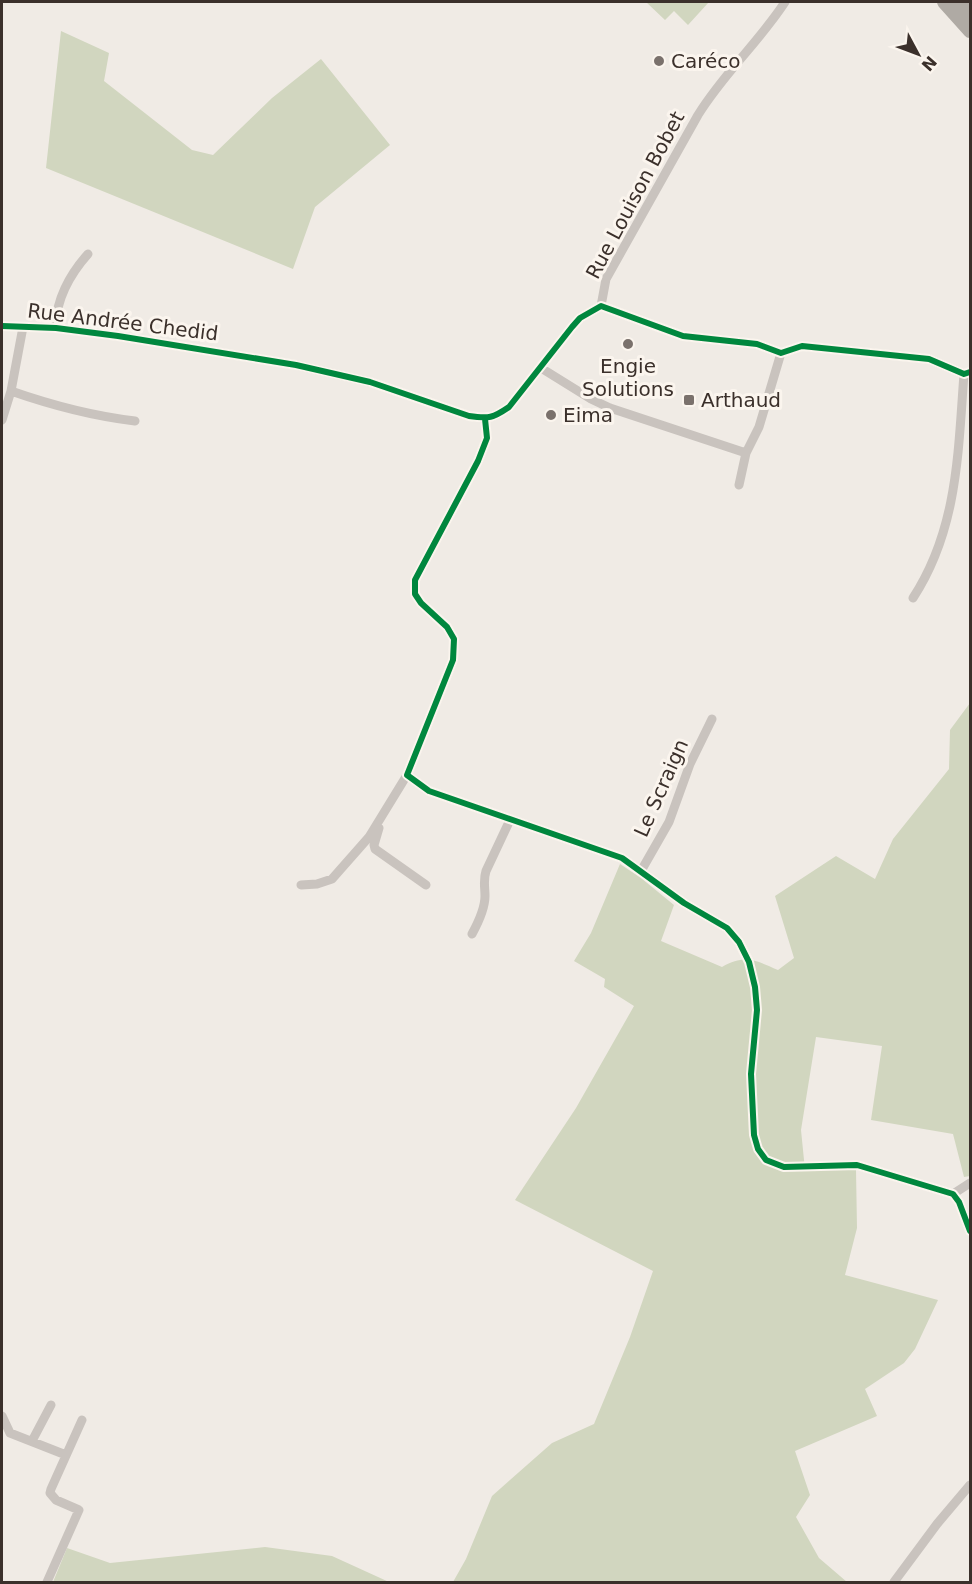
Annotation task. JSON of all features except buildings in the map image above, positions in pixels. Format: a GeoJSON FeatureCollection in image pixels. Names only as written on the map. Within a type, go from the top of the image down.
{"type":"FeatureCollection","features":[{"type":"Feature","properties":{"kind":"highway"},"geometry":{"type":"LineString","coordinates":[[944,2],[970,31]]}},
{"type":"Feature","properties":{"kind":"highway"},"geometry":{"type":"LineString","coordinates":[[959,2],[970,15]]}},
{"type":"Feature","properties":{"kind":"street","name":"Rue Louison Bobet"},"geometry":{"type":"LineString","coordinates":[[485,419],[495,417],[509,407],[580,318],[601,306],[606,279],[698,115],[785,2]]}},
{"type":"Feature","properties":{"kind":"street"},"geometry":{"type":"LineString","coordinates":[[56,328],[56,316],[62,297],[88,254]]}},
{"type":"Feature","properties":{"kind":"street"},"geometry":{"type":"LineString","coordinates":[[601,306],[683,336],[757,344],[782,353],[802,346],[929,359],[968,373],[959,460],[950,510],[940,543],[914,598]]}},
{"type":"Feature","properties":{"kind":"street","name":"Rue Andrée Chedid"},"geometry":{"type":"LineString","coordinates":[[2,326],[56,328],[118,336],[337,374],[485,419]]}},
{"type":"Feature","properties":{"kind":"street"},"geometry":{"type":"LineString","coordinates":[[2,420],[11,391],[22,327]]}},
{"type":"Feature","properties":{"kind":"street","name":"Rue Andrée Chedid"},"geometry":{"type":"LineString","coordinates":[[240,356],[242,345]]}},
{"type":"Feature","properties":{"kind":"street"},"geometry":{"type":"LineString","coordinates":[[739,486],[746,453],[759,427],[782,353]]}},
{"type":"Feature","properties":{"kind":"street"},"geometry":{"type":"LineString","coordinates":[[541,368],[610,408],[746,453]]}},
{"type":"Feature","properties":{"kind":"street"},"geometry":{"type":"LineString","coordinates":[[11,391],[39,401],[135,422]]}},
{"type":"Feature","properties":{"kind":"street"},"geometry":{"type":"LineString","coordinates":[[301,885],[317,884],[332,879],[369,837],[407,775],[453,660],[454,639],[447,627],[421,603],[415,594],[416,580],[478,461],[487,438],[485,419]]}},
{"type":"Feature","properties":{"kind":"street"},"geometry":{"type":"LineString","coordinates":[[959,460],[970,460]]}},
{"type":"Feature","properties":{"kind":"street","name":"Le Scraign"},"geometry":{"type":"LineString","coordinates":[[641,871],[669,822],[690,764],[712,718]]}},
{"type":"Feature","properties":{"kind":"street"},"geometry":{"type":"LineString","coordinates":[[407,775],[429,791],[622,858],[684,903],[727,928],[739,942],[749,962],[757,1010],[751,1074],[754,1135],[758,1149],[766,1160],[784,1167],[857,1165],[953,1194],[959,1202],[970,1231]]}},
{"type":"Feature","properties":{"kind":"street"},"geometry":{"type":"LineString","coordinates":[[381,817],[375,849],[426,885]]}},
{"type":"Feature","properties":{"kind":"street"},"geometry":{"type":"LineString","coordinates":[[472,934],[479,920],[485,897],[483,880],[486,871],[510,820]]}},
{"type":"Feature","properties":{"kind":"street"},"geometry":{"type":"LineString","coordinates":[[953,1194],[970,1183]]}},
{"type":"Feature","properties":{"kind":"street"},"geometry":{"type":"LineString","coordinates":[[33,1441],[51,1405]]}},
{"type":"Feature","properties":{"kind":"street"},"geometry":{"type":"LineString","coordinates":[[2,1416],[10,1433],[66,1455]]}},
{"type":"Feature","properties":{"kind":"street"},"geometry":{"type":"LineString","coordinates":[[47,1582],[79,1510],[56,1500],[50,1493],[82,1420]]}},
{"type":"Feature","properties":{"kind":"street"},"geometry":{"type":"LineString","coordinates":[[894,1582],[937,1524],[970,1485]]}},
{"type":"Feature","properties":{"kind":"green space"},"geometry":{"type":"Polygon","coordinates":[[[646,2],[709,2],[688,25],[674,11],[665,20],[646,2]]]}},
{"type":"Feature","properties":{"kind":"green space"},"geometry":{"type":"Polygon","coordinates":[[[61,31],[109,53],[104,81],[192,150],[213,155],[272,98],[321,59],[390,145],[315,207],[293,269],[46,168],[61,31]]]}},
{"type":"Feature","properties":{"kind":"green space"},"geometry":{"type":"Polygon","coordinates":[[[970,703],[970,1176],[964,1177],[953,1134],[871,1120],[882,1046],[816,1037],[801,1130],[805,1170],[856,1170],[857,1228],[845,1275],[938,1300],[915,1349],[904,1363],[865,1389],[877,1416],[795,1451],[810,1495],[796,1517],[819,1558],[847,1582],[453,1582],[466,1559],[492,1496],[552,1443],[594,1424],[630,1337],[653,1271],[515,1200],[576,1108],[634,1006],[604,987],[605,979],[574,961],[591,933],[620,864],[674,905],[661,941],[722,967],[737,961],[750,960],[778,970],[794,958],[775,896],[836,856],[875,879],[893,839],[949,769],[950,730],[970,703]]]}},
{"type":"Feature","properties":{"kind":"green space"},"geometry":{"type":"Polygon","coordinates":[[[265,1547],[332,1556],[389,1582],[53,1582],[67,1548],[110,1563],[265,1547]]]}},
{"type":"Feature","properties":{"kind":"cycle path"},"geometry":{"type":"LineString","coordinates":[[2,326],[56,328],[118,336],[296,365],[370,382],[469,416],[481,417],[491,417],[509,407],[580,318],[601,306],[683,336],[757,344],[781,353],[802,346],[929,359],[964,374],[970,372]]}},
{"type":"Feature","properties":{"kind":"cycle path"},"geometry":{"type":"LineString","coordinates":[[485,419],[487,438],[478,461],[415,580],[415,594],[421,603],[447,627],[454,639],[453,660],[407,775],[429,791],[622,858],[684,903],[727,928],[739,942],[749,962],[755,987],[757,1010],[751,1074],[754,1135],[758,1149],[766,1160],[784,1167],[857,1165],[953,1194],[959,1202],[970,1231]]}},
{"type":"Feature","properties":{"kind":"place","name":"Caréco"},"geometry":{"type":"Point","coordinates":[659,61]}},
{"type":"Feature","properties":{"kind":"place","name":"Engie Solutions"},"geometry":{"type":"Point","coordinates":[628,344]}},
{"type":"Feature","properties":{"kind":"place","name":"Arthaud"},"geometry":{"type":"Point","coordinates":[689,400]}},
{"type":"Feature","properties":{"kind":"place","name":"Eima"},"geometry":{"type":"Point","coordinates":[551,415]}}]}
